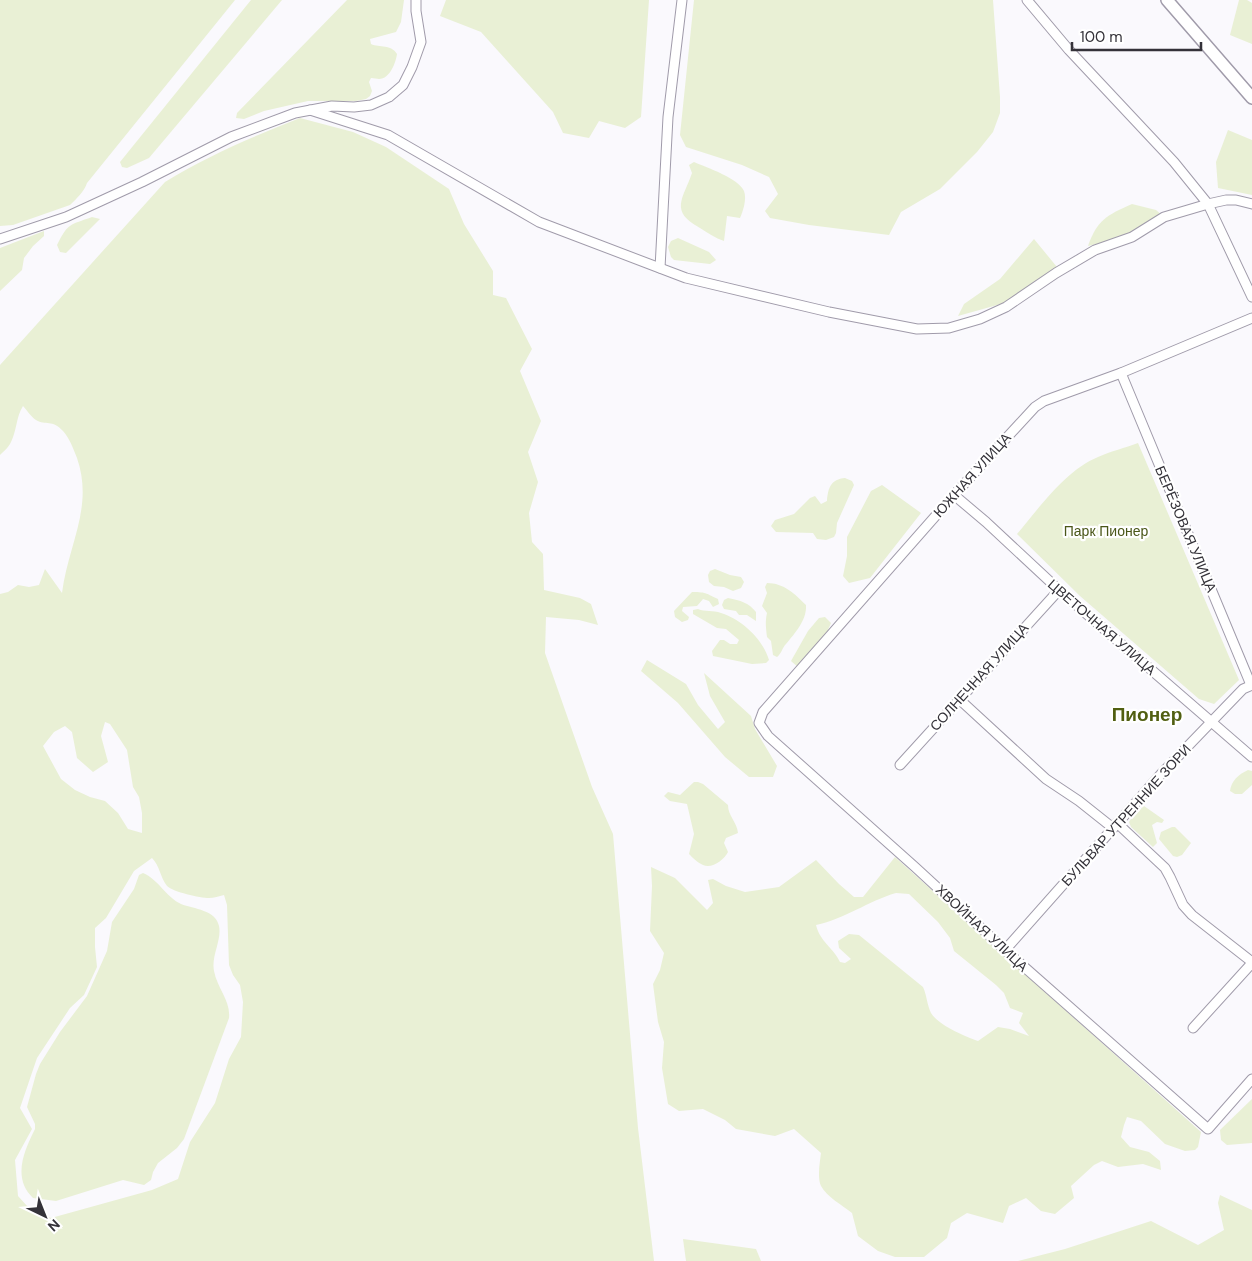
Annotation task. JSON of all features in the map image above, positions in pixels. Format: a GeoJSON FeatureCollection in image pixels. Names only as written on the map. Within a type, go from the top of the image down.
{"type":"FeatureCollection","features":[{"type":"Feature","properties":{"kind":"main road"},"geometry":{"type":"LineString","coordinates":[[1167,0],[1252,98]]}},
{"type":"Feature","properties":{"kind":"street"},"geometry":{"type":"LineString","coordinates":[[0,240],[66,217],[142,182],[231,137],[295,113],[332,106],[354,107],[371,105],[390,97],[403,85],[421,42],[416,0]]}},
{"type":"Feature","properties":{"kind":"street"},"geometry":{"type":"LineString","coordinates":[[660,268],[668,117],[682,0]]}},
{"type":"Feature","properties":{"kind":"street"},"geometry":{"type":"LineString","coordinates":[[1027,0],[1069,50],[1174,162],[1208,204],[1252,297]]}},
{"type":"Feature","properties":{"kind":"street"},"geometry":{"type":"LineString","coordinates":[[310,110],[388,135],[539,222],[686,278],[830,312],[917,329],[949,328],[980,319],[1006,307],[1056,273],[1095,250],[1132,237],[1164,218],[1208,204],[1236,200],[1252,204]]}},
{"type":"Feature","properties":{"kind":"street","name":"ЮЖНАЯ УЛИЦА"},"geometry":{"type":"LineString","coordinates":[[759,723],[763,712],[954,495],[1035,407],[1044,401],[1121,373],[1252,318]]}},
{"type":"Feature","properties":{"kind":"street","name":"БЕРЁЗОВАЯ УЛИЦА"},"geometry":{"type":"LineString","coordinates":[[1121,373],[1251,685]]}},
{"type":"Feature","properties":{"kind":"street","name":"ЦВЕТОЧНАЯ УЛИЦА"},"geometry":{"type":"LineString","coordinates":[[954,495],[1059,590],[1252,757]]}},
{"type":"Feature","properties":{"kind":"street","name":"СОЛНЕЧНАЯ УЛИЦА"},"geometry":{"type":"LineString","coordinates":[[900,765],[1059,590]]}},
{"type":"Feature","properties":{"kind":"street","name":"БУЛЬВАР УТРЕННИЕ ЗОРИ"},"geometry":{"type":"LineString","coordinates":[[1005,950],[1210,722],[1243,689],[1251,685]]}},
{"type":"Feature","properties":{"kind":"street"},"geometry":{"type":"LineString","coordinates":[[959,699],[1046,779],[1115,826],[1165,868],[1183,905],[1192,915],[1252,963],[1193,1028]]}},
{"type":"Feature","properties":{"kind":"street","name":"ХВОЙНАЯ УЛИЦА"},"geometry":{"type":"LineString","coordinates":[[759,723],[768,736],[1005,950],[1208,1129],[1252,1079]]}},
{"type":"Feature","properties":{"kind":"green space"},"geometry":{"type":"Polygon","coordinates":[[[0,0],[235,0],[87,183],[80,195],[70,205],[13,225],[0,226],[0,0]]]}},
{"type":"Feature","properties":{"kind":"green space"},"geometry":{"type":"Polygon","coordinates":[[[251,0],[282,0],[149,158],[127,168],[122,167],[120,162],[251,0]]]}},
{"type":"Feature","properties":{"kind":"green space"},"geometry":{"type":"Polygon","coordinates":[[[347,0],[404,0],[401,22],[396,32],[370,39],[371,44],[389,47],[397,54],[394,65],[386,76],[379,79],[371,78],[369,82],[372,91],[370,96],[356,101],[308,101],[264,111],[244,119],[236,118],[237,113],[347,0]]]}},
{"type":"Feature","properties":{"kind":"green space"},"geometry":{"type":"Polygon","coordinates":[[[446,0],[649,0],[641,117],[625,128],[599,121],[589,138],[563,133],[553,112],[481,32],[440,16],[446,0]]]}},
{"type":"Feature","properties":{"kind":"green space"},"geometry":{"type":"Polygon","coordinates":[[[694,0],[993,0],[1000,113],[993,132],[977,152],[940,189],[901,212],[889,235],[770,218],[765,211],[778,194],[769,177],[742,165],[686,147],[680,135],[694,0]]]}},
{"type":"Feature","properties":{"kind":"green space"},"geometry":{"type":"Polygon","coordinates":[[[1239,0],[1247,0],[1252,3],[1252,44],[1230,35],[1239,0]]]}},
{"type":"Feature","properties":{"kind":"green space"},"geometry":{"type":"Polygon","coordinates":[[[300,118],[353,132],[386,147],[449,189],[464,224],[493,271],[493,295],[506,298],[532,349],[520,371],[541,421],[528,452],[538,482],[529,513],[532,542],[543,554],[544,590],[580,598],[591,604],[598,625],[579,620],[546,617],[545,653],[592,787],[613,834],[638,1128],[654,1261],[0,1261],[0,594],[8,592],[18,585],[29,587],[39,585],[45,569],[62,593],[78,526],[83,493],[77,458],[65,434],[56,425],[36,420],[23,406],[11,442],[0,455],[0,365],[165,182],[214,155],[300,118]],[[105,722],[101,736],[108,762],[93,772],[77,758],[72,732],[65,726],[54,732],[43,746],[61,779],[75,790],[105,801],[118,813],[128,829],[142,833],[142,813],[139,797],[133,787],[127,750],[110,724],[105,722]],[[152,858],[134,871],[106,918],[95,928],[97,967],[84,995],[70,1008],[37,1058],[20,1108],[32,1129],[15,1160],[18,1196],[28,1207],[51,1218],[152,1190],[178,1179],[190,1142],[215,1103],[229,1059],[241,1037],[243,1002],[240,985],[229,965],[227,905],[224,895],[205,898],[170,888],[165,883],[157,864],[152,858]]]}},
{"type":"Feature","properties":{"kind":"green space"},"geometry":{"type":"Polygon","coordinates":[[[1228,130],[1252,140],[1252,195],[1218,188],[1216,162],[1228,130]]]}},
{"type":"Feature","properties":{"kind":"green space"},"geometry":{"type":"Polygon","coordinates":[[[694,162],[736,182],[744,191],[745,201],[740,218],[727,216],[724,241],[690,222],[681,210],[682,197],[692,173],[689,165],[694,162]]]}},
{"type":"Feature","properties":{"kind":"green space"},"geometry":{"type":"Polygon","coordinates":[[[1132,204],[1156,210],[1163,216],[1131,236],[1088,246],[1095,230],[1104,219],[1132,204]]]}},
{"type":"Feature","properties":{"kind":"green space"},"geometry":{"type":"Polygon","coordinates":[[[92,217],[100,219],[66,253],[60,252],[57,245],[64,232],[70,226],[92,217]]]}},
{"type":"Feature","properties":{"kind":"green space"},"geometry":{"type":"Polygon","coordinates":[[[44,231],[44,236],[24,258],[22,270],[0,291],[0,248],[44,231]]]}},
{"type":"Feature","properties":{"kind":"green space"},"geometry":{"type":"Polygon","coordinates":[[[678,238],[709,252],[716,260],[710,264],[674,260],[668,247],[671,241],[678,238]]]}},
{"type":"Feature","properties":{"kind":"green space"},"geometry":{"type":"Polygon","coordinates":[[[1034,239],[1057,267],[1008,302],[958,316],[964,304],[1000,279],[1034,239]]]}},
{"type":"Feature","properties":{"kind":"green space","name":"Парк Пионер"},"geometry":{"type":"Polygon","coordinates":[[[1138,443],[1239,680],[1214,704],[1199,699],[1080,596],[1017,534],[1064,480],[1075,471],[1098,457],[1138,443]]]}},
{"type":"Feature","properties":{"kind":"green space"},"geometry":{"type":"Polygon","coordinates":[[[845,478],[852,481],[854,485],[837,523],[834,537],[826,540],[817,539],[813,533],[776,532],[771,526],[775,520],[794,514],[810,498],[815,496],[821,504],[827,501],[828,492],[833,482],[845,478]]]}},
{"type":"Feature","properties":{"kind":"green space"},"geometry":{"type":"Polygon","coordinates":[[[882,485],[921,513],[870,578],[849,583],[843,576],[847,556],[847,537],[871,491],[882,485]]]}},
{"type":"Feature","properties":{"kind":"green space"},"geometry":{"type":"Polygon","coordinates":[[[715,569],[741,577],[744,582],[741,588],[733,591],[724,587],[714,586],[709,582],[708,575],[710,571],[715,569]]]}},
{"type":"Feature","properties":{"kind":"green space"},"geometry":{"type":"Polygon","coordinates":[[[767,583],[784,587],[806,605],[805,616],[800,626],[777,657],[773,655],[771,641],[767,637],[767,613],[762,606],[767,593],[765,587],[767,583]]]}},
{"type":"Feature","properties":{"kind":"green space"},"geometry":{"type":"Polygon","coordinates":[[[692,592],[701,592],[718,599],[719,604],[713,607],[709,601],[703,599],[697,606],[683,607],[682,611],[689,617],[688,620],[682,622],[675,617],[674,611],[692,592]]]}},
{"type":"Feature","properties":{"kind":"green space"},"geometry":{"type":"Polygon","coordinates":[[[728,598],[750,606],[756,612],[756,621],[747,615],[739,615],[736,611],[724,609],[722,605],[724,600],[728,598]]]}},
{"type":"Feature","properties":{"kind":"green space"},"geometry":{"type":"Polygon","coordinates":[[[698,609],[721,613],[743,625],[762,645],[769,660],[766,663],[752,664],[713,656],[712,651],[720,640],[730,644],[737,644],[739,640],[726,629],[717,628],[693,614],[693,610],[698,609]]]}},
{"type":"Feature","properties":{"kind":"green space"},"geometry":{"type":"Polygon","coordinates":[[[825,617],[831,623],[827,632],[799,668],[791,661],[808,631],[819,618],[825,617]]]}},
{"type":"Feature","properties":{"kind":"green space"},"geometry":{"type":"Polygon","coordinates":[[[647,660],[686,684],[698,705],[718,729],[725,722],[710,696],[704,673],[751,716],[755,729],[777,766],[773,777],[749,777],[725,757],[678,703],[641,671],[647,660]]]}},
{"type":"Feature","properties":{"kind":"green space"},"geometry":{"type":"Polygon","coordinates":[[[1248,770],[1252,771],[1252,785],[1242,794],[1235,794],[1230,791],[1236,778],[1248,770]]]}},
{"type":"Feature","properties":{"kind":"green space"},"geometry":{"type":"Polygon","coordinates":[[[694,782],[703,784],[728,805],[738,833],[726,838],[724,843],[728,852],[721,861],[710,866],[701,864],[689,854],[694,834],[687,804],[670,801],[664,796],[668,792],[680,795],[694,782]]]}},
{"type":"Feature","properties":{"kind":"green space"},"geometry":{"type":"Polygon","coordinates":[[[1144,806],[1164,820],[1162,823],[1157,822],[1152,825],[1157,843],[1153,847],[1131,827],[1129,822],[1144,806]]]}},
{"type":"Feature","properties":{"kind":"green space"},"geometry":{"type":"Polygon","coordinates":[[[1175,827],[1191,843],[1182,855],[1177,857],[1173,856],[1159,839],[1161,832],[1175,827]]]}},
{"type":"Feature","properties":{"kind":"green space"},"geometry":{"type":"Polygon","coordinates":[[[895,857],[1201,1132],[1198,1147],[1195,1150],[1185,1151],[1165,1144],[1141,1121],[1127,1117],[1121,1137],[1130,1147],[1149,1152],[1160,1161],[1161,1170],[1143,1164],[1118,1167],[1102,1161],[1094,1165],[1071,1186],[1074,1198],[1055,1214],[1041,1211],[1026,1198],[1009,1206],[1003,1223],[967,1213],[951,1223],[947,1238],[924,1257],[895,1257],[878,1251],[858,1236],[852,1213],[831,1197],[821,1186],[819,1174],[821,1153],[794,1129],[775,1136],[736,1129],[725,1120],[703,1109],[679,1111],[668,1104],[662,1068],[664,1042],[658,1022],[653,984],[660,970],[664,953],[650,931],[651,867],[675,878],[707,910],[713,903],[708,880],[713,879],[726,886],[745,892],[779,887],[816,860],[854,897],[863,897],[895,857]],[[896,893],[886,896],[837,919],[816,925],[818,931],[840,962],[845,963],[851,959],[839,948],[838,941],[849,934],[859,935],[923,987],[931,1013],[940,1022],[960,1034],[978,1041],[998,1027],[1029,1036],[1019,1023],[1023,1013],[1010,1008],[1004,993],[954,951],[950,938],[938,922],[909,894],[896,893]]]}},
{"type":"Feature","properties":{"kind":"green space"},"geometry":{"type":"Polygon","coordinates":[[[143,873],[153,879],[176,901],[209,913],[217,921],[220,931],[213,965],[228,1006],[229,1018],[184,1139],[177,1148],[158,1163],[151,1180],[144,1185],[123,1180],[56,1201],[33,1198],[23,1182],[22,1164],[27,1146],[35,1129],[35,1124],[27,1107],[36,1074],[60,1032],[87,996],[107,951],[112,922],[134,889],[139,875],[143,873]]]}},
{"type":"Feature","properties":{"kind":"green space"},"geometry":{"type":"Polygon","coordinates":[[[1252,1099],[1252,1143],[1227,1145],[1221,1140],[1220,1130],[1252,1099]]]}},
{"type":"Feature","properties":{"kind":"green space"},"geometry":{"type":"Polygon","coordinates":[[[1220,1195],[1252,1210],[1252,1261],[1018,1261],[1065,1249],[1151,1221],[1198,1245],[1224,1230],[1218,1203],[1220,1195]]]}},
{"type":"Feature","properties":{"kind":"green space"},"geometry":{"type":"Polygon","coordinates":[[[683,1239],[756,1249],[761,1261],[686,1261],[683,1239]]]}},
{"type":"Feature","properties":{"kind":"district","name":"Пионер"},"geometry":{"type":"Point","coordinates":[1147,714]}}]}
